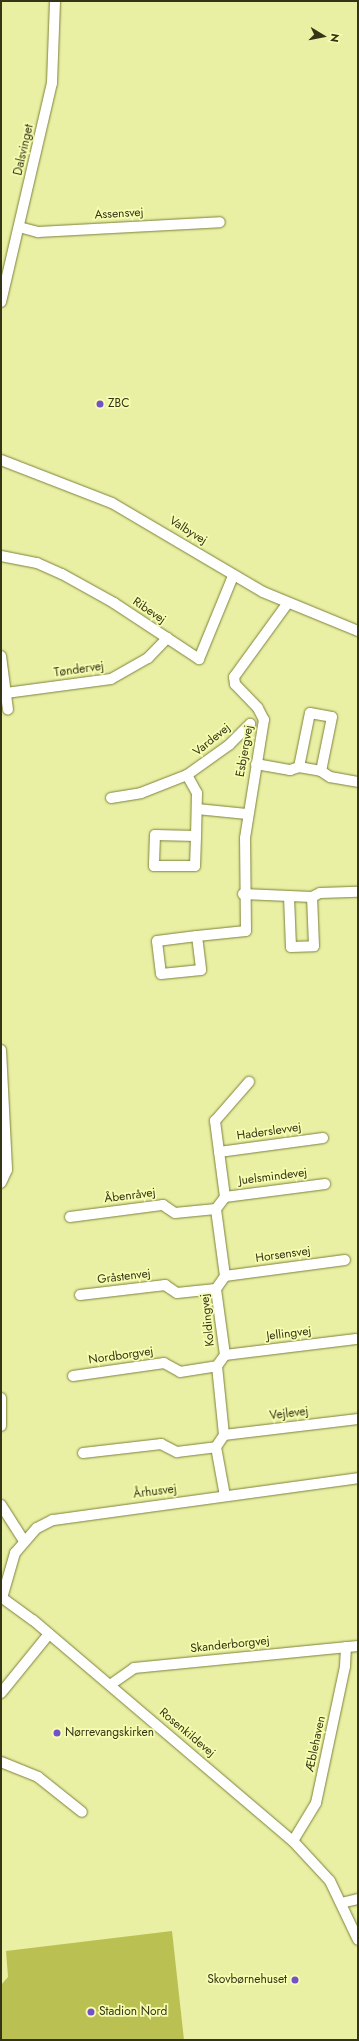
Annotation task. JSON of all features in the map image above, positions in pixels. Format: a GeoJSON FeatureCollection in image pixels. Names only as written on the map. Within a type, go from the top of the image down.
{"type":"FeatureCollection","features":[{"type":"Feature","properties":{"kind":"street","name":"Dalsvinget"},"geometry":{"type":"LineString","coordinates":[[1,302],[52,83],[55,1]]}},
{"type":"Feature","properties":{"kind":"street","name":"Assensvej"},"geometry":{"type":"LineString","coordinates":[[19,227],[38,232],[220,222]]}},
{"type":"Feature","properties":{"kind":"street","name":"Valbyvej"},"geometry":{"type":"LineString","coordinates":[[1,460],[79,487],[118,506],[233,576],[287,604],[358,632]]}},
{"type":"Feature","properties":{"kind":"street","name":"Ribevej"},"geometry":{"type":"LineString","coordinates":[[1,556],[37,563],[62,574],[114,603],[199,658],[233,576]]}},
{"type":"Feature","properties":{"kind":"street","name":"Esbjergvej"},"geometry":{"type":"LineString","coordinates":[[197,936],[246,931],[243,894],[247,814],[263,715],[235,684],[234,677],[287,604]]}},
{"type":"Feature","properties":{"kind":"street","name":"Tøndervej"},"geometry":{"type":"LineString","coordinates":[[6,693],[111,679],[148,658],[167,638]]}},
{"type":"Feature","properties":{"kind":"street"},"geometry":{"type":"LineString","coordinates":[[1,656],[8,710]]}},
{"type":"Feature","properties":{"kind":"street"},"geometry":{"type":"LineString","coordinates":[[299,767],[310,713],[332,717],[321,771]]}},
{"type":"Feature","properties":{"kind":"street","name":"Vardevej"},"geometry":{"type":"LineString","coordinates":[[111,798],[141,792],[188,775],[229,745],[250,724]]}},
{"type":"Feature","properties":{"kind":"street"},"geometry":{"type":"LineString","coordinates":[[256,764],[290,770],[299,767],[321,771],[330,777],[358,782]]}},
{"type":"Feature","properties":{"kind":"street"},"geometry":{"type":"LineString","coordinates":[[188,775],[197,793],[197,809],[195,866],[154,866],[154,835],[196,836]]}},
{"type":"Feature","properties":{"kind":"street"},"geometry":{"type":"LineString","coordinates":[[197,809],[247,814]]}},
{"type":"Feature","properties":{"kind":"street"},"geometry":{"type":"LineString","coordinates":[[243,894],[281,893],[289,897],[312,897],[320,893],[358,892]]}},
{"type":"Feature","properties":{"kind":"street"},"geometry":{"type":"LineString","coordinates":[[289,897],[291,947],[314,946],[312,897]]}},
{"type":"Feature","properties":{"kind":"street"},"geometry":{"type":"LineString","coordinates":[[197,936],[201,970],[160,974],[157,941],[197,936]]}},
{"type":"Feature","properties":{"kind":"street"},"geometry":{"type":"LineString","coordinates":[[1,1050],[7,1170],[1,1184]]}},
{"type":"Feature","properties":{"kind":"street"},"geometry":{"type":"LineString","coordinates":[[225,1276],[216,1209],[225,1196],[215,1122],[249,1082]]}},
{"type":"Feature","properties":{"kind":"street","name":"Haderslevvej"},"geometry":{"type":"LineString","coordinates":[[219,1152],[323,1138]]}},
{"type":"Feature","properties":{"kind":"street","name":"Juelsmindevej"},"geometry":{"type":"LineString","coordinates":[[225,1196],[325,1184]]}},
{"type":"Feature","properties":{"kind":"street","name":"Åbenråvej"},"geometry":{"type":"LineString","coordinates":[[70,1217],[163,1205],[176,1213],[216,1209]]}},
{"type":"Feature","properties":{"kind":"street","name":"Horsensvej"},"geometry":{"type":"LineString","coordinates":[[225,1276],[345,1260]]}},
{"type":"Feature","properties":{"kind":"street","name":"Koldingvej"},"geometry":{"type":"LineString","coordinates":[[217,1366],[225,1355],[216,1288],[225,1276]]}},
{"type":"Feature","properties":{"kind":"street","name":"Gråstenvej"},"geometry":{"type":"LineString","coordinates":[[80,1296],[165,1285],[176,1293],[216,1288]]}},
{"type":"Feature","properties":{"kind":"street","name":"Jellingvej"},"geometry":{"type":"LineString","coordinates":[[225,1355],[356,1338]]}},
{"type":"Feature","properties":{"kind":"street","name":"Nordborgvej"},"geometry":{"type":"LineString","coordinates":[[73,1376],[164,1363],[180,1372],[217,1366]]}},
{"type":"Feature","properties":{"kind":"street"},"geometry":{"type":"LineString","coordinates":[[217,1366],[224,1435],[216,1447],[225,1496]]}},
{"type":"Feature","properties":{"kind":"street"},"geometry":{"type":"LineString","coordinates":[[1,1398],[1,1426]]}},
{"type":"Feature","properties":{"kind":"street","name":"Vejlevej"},"geometry":{"type":"LineString","coordinates":[[224,1435],[358,1419]]}},
{"type":"Feature","properties":{"kind":"street"},"geometry":{"type":"LineString","coordinates":[[83,1453],[161,1444],[177,1452],[216,1447]]}},
{"type":"Feature","properties":{"kind":"street","name":"Århusvej"},"geometry":{"type":"LineString","coordinates":[[1,1598],[10,1567],[24,1541],[37,1528],[75,1515],[358,1478]]}},
{"type":"Feature","properties":{"kind":"street"},"geometry":{"type":"LineString","coordinates":[[1,1504],[24,1541]]}},
{"type":"Feature","properties":{"kind":"street","name":"Rosenkildevej"},"geometry":{"type":"LineString","coordinates":[[1,1598],[49,1634],[293,1840],[322,1869],[341,1903],[358,1940]]}},
{"type":"Feature","properties":{"kind":"street"},"geometry":{"type":"LineString","coordinates":[[1,1693],[49,1634]]}},
{"type":"Feature","properties":{"kind":"street","name":"Skanderborgvej"},"geometry":{"type":"LineString","coordinates":[[110,1685],[134,1668],[358,1646]]}},
{"type":"Feature","properties":{"kind":"street","name":"Æblehaven"},"geometry":{"type":"LineString","coordinates":[[293,1840],[316,1803],[345,1666],[346,1647]]}},
{"type":"Feature","properties":{"kind":"street"},"geometry":{"type":"LineString","coordinates":[[1,1762],[38,1777],[82,1812]]}},
{"type":"Feature","properties":{"kind":"street"},"geometry":{"type":"LineString","coordinates":[[341,1903],[358,1899]]}},
{"type":"Feature","properties":{"kind":"green space","name":"Stadion Nord"},"geometry":{"type":"Polygon","coordinates":[[[172,1931],[184,2040],[1,2040],[1,1985],[8,1977],[6,1951],[172,1931]]]}},
{"type":"Feature","properties":{"kind":"place","name":"ZBC"},"geometry":{"type":"Point","coordinates":[100,404]}},
{"type":"Feature","properties":{"kind":"place","name":"Nørrevangskirken"},"geometry":{"type":"Point","coordinates":[57,1733]}},
{"type":"Feature","properties":{"kind":"place","name":"Skovbørnehuset"},"geometry":{"type":"Point","coordinates":[295,1980]}},
{"type":"Feature","properties":{"kind":"place","name":"Stadion Nord"},"geometry":{"type":"Point","coordinates":[91,2012]}}]}
